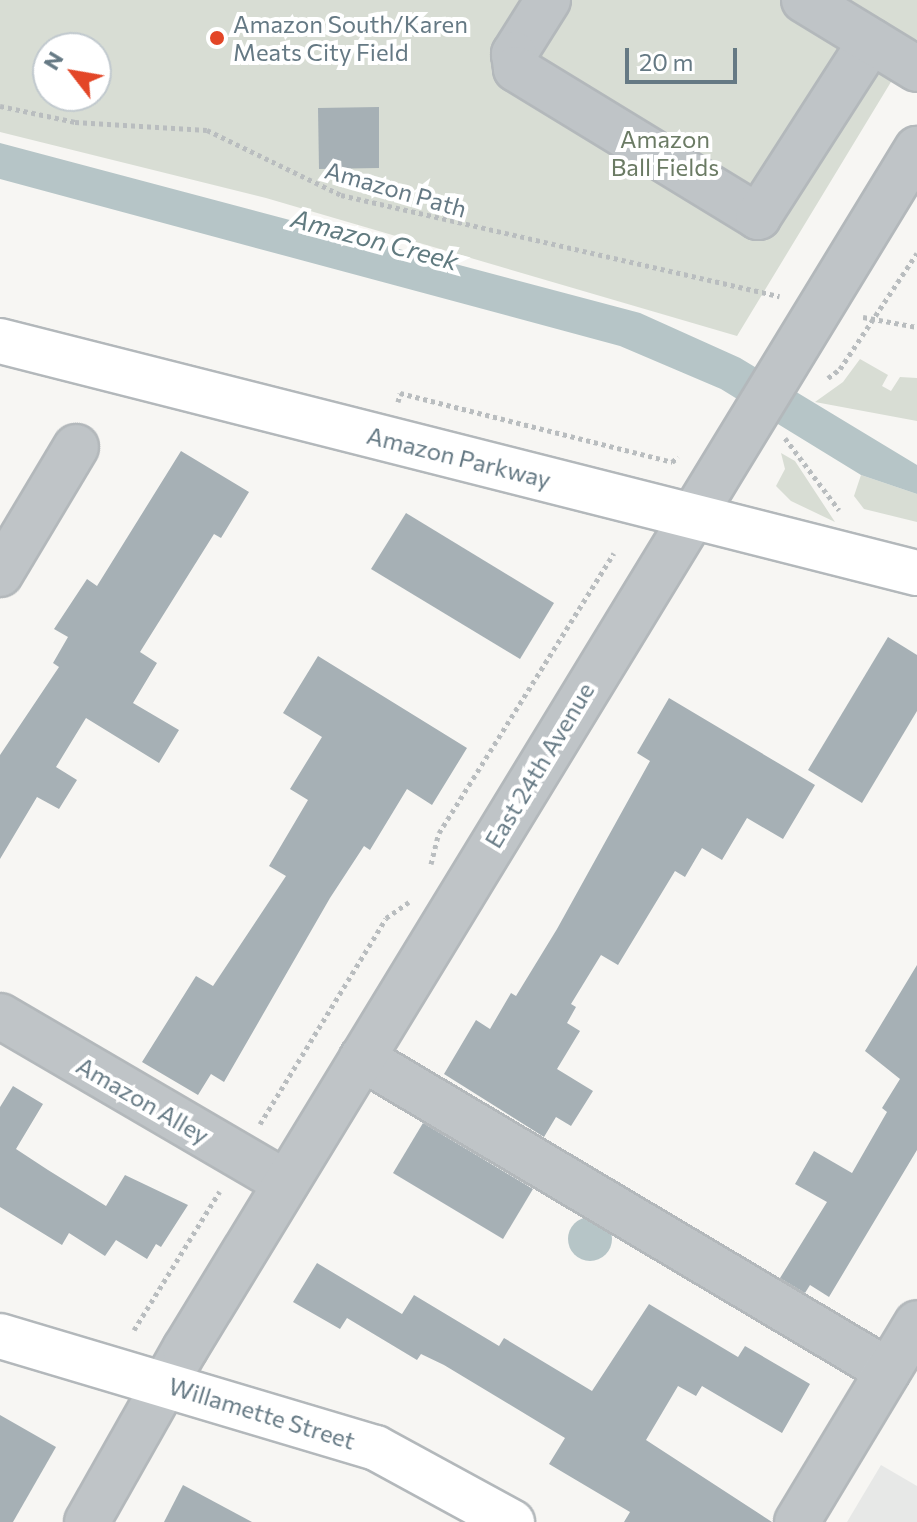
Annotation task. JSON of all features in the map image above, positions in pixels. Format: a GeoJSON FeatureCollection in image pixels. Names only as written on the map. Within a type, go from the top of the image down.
{"type":"FeatureCollection","features":[{"type":"Feature","properties":{"kind":"main road","name":"Amazon Parkway"},"geometry":{"type":"LineString","coordinates":[[0,341],[917,573]]}},
{"type":"Feature","properties":{"kind":"main road","name":"Willamette Street"},"geometry":{"type":"LineString","coordinates":[[0,1336],[376,1448],[512,1522]]}},
{"type":"Feature","properties":{"kind":"street"},"geometry":{"type":"LineString","coordinates":[[548,0],[514,54],[516,69],[758,217],[871,41]]}},
{"type":"Feature","properties":{"kind":"street"},"geometry":{"type":"LineString","coordinates":[[804,0],[917,69]]}},
{"type":"Feature","properties":{"kind":"street","name":"East 24th Avenue"},"geometry":{"type":"LineString","coordinates":[[87,1522],[164,1383],[692,516],[768,423],[797,380],[917,149]]}},
{"type":"Feature","properties":{"kind":"street"},"geometry":{"type":"LineString","coordinates":[[0,574],[76,447]]}},
{"type":"Feature","properties":{"kind":"street","name":"Amazon Alley"},"geometry":{"type":"LineString","coordinates":[[0,1016],[286,1183]]}},
{"type":"Feature","properties":{"kind":"street"},"geometry":{"type":"LineString","coordinates":[[362,1058],[888,1371]]}},
{"type":"Feature","properties":{"kind":"street"},"geometry":{"type":"LineString","coordinates":[[797,1522],[917,1323]]}},
{"type":"Feature","properties":{"kind":"path","name":"Amazon Path"},"geometry":{"type":"LineString","coordinates":[[0,106],[75,122],[207,130],[341,195],[789,299]]}},
{"type":"Feature","properties":{"kind":"path"},"geometry":{"type":"LineString","coordinates":[[797,380],[840,369],[917,253]]}},
{"type":"Feature","properties":{"kind":"path"},"geometry":{"type":"LineString","coordinates":[[849,315],[917,327]]}},
{"type":"Feature","properties":{"kind":"path"},"geometry":{"type":"LineString","coordinates":[[390,440],[400,393],[672,462],[690,455]]}},
{"type":"Feature","properties":{"kind":"path"},"geometry":{"type":"LineString","coordinates":[[768,423],[843,513]]}},
{"type":"Feature","properties":{"kind":"path"},"geometry":{"type":"LineString","coordinates":[[429,877],[439,833],[614,553]]}},
{"type":"Feature","properties":{"kind":"path"},"geometry":{"type":"LineString","coordinates":[[136,1331],[386,918],[414,899]]}},
{"type":"Feature","properties":{"kind":"shaded area"},"geometry":{"type":"Polygon","coordinates":[[[0,143],[640,313],[740,358],[917,465],[917,494],[861,475],[721,389],[620,346],[0,179],[0,143]]]}},
{"type":"Feature","properties":{"kind":"shaded area"},"geometry":{"type":"Polygon","coordinates":[[[590,1217],[606,1223],[612,1239],[606,1255],[590,1261],[574,1255],[568,1239],[574,1223],[590,1217]]]}},
{"type":"Feature","properties":{"kind":"shaded area"},"geometry":{"type":"Polygon","coordinates":[[[881,1465],[917,1486],[917,1522],[847,1522],[881,1465]]]}},
{"type":"Feature","properties":{"kind":"green space","name":"Amazon Ball Fields"},"geometry":{"type":"Polygon","coordinates":[[[0,0],[917,0],[917,39],[737,336],[266,198],[0,132],[0,0]]]}},
{"type":"Feature","properties":{"kind":"green space"},"geometry":{"type":"Polygon","coordinates":[[[860,359],[888,375],[882,386],[891,391],[900,377],[917,378],[917,421],[815,402],[843,382],[860,359]]]}},
{"type":"Feature","properties":{"kind":"green space"},"geometry":{"type":"Polygon","coordinates":[[[781,453],[795,461],[835,522],[791,501],[776,486],[785,469],[781,453]]]}},
{"type":"Feature","properties":{"kind":"green space"},"geometry":{"type":"Polygon","coordinates":[[[861,475],[917,494],[917,522],[864,509],[854,496],[861,475]]]}},
{"type":"Feature","properties":{"kind":"building"},"geometry":{"type":"Polygon","coordinates":[[[379,107],[379,168],[319,169],[318,108],[379,107]]]}},
{"type":"Feature","properties":{"kind":"building"},"geometry":{"type":"Polygon","coordinates":[[[181,451],[249,492],[221,538],[214,534],[140,652],[157,663],[133,703],[179,730],[159,763],[86,718],[56,767],[77,780],[59,809],[37,797],[0,859],[0,755],[59,667],[53,663],[68,637],[54,629],[87,579],[97,586],[181,451]]]}},
{"type":"Feature","properties":{"kind":"building"},"geometry":{"type":"Polygon","coordinates":[[[406,513],[554,603],[520,659],[371,569],[406,513]]]}},
{"type":"Feature","properties":{"kind":"building"},"geometry":{"type":"Polygon","coordinates":[[[888,637],[917,655],[917,711],[862,803],[808,770],[888,637]]]}},
{"type":"Feature","properties":{"kind":"building"},"geometry":{"type":"Polygon","coordinates":[[[318,656],[467,748],[432,805],[407,789],[370,850],[364,846],[330,898],[224,1082],[211,1074],[198,1095],[142,1062],[196,976],[213,986],[286,876],[269,866],[308,800],[290,789],[322,737],[283,713],[318,656]]]}},
{"type":"Feature","properties":{"kind":"building"},"geometry":{"type":"Polygon","coordinates":[[[669,698],[815,785],[783,839],[747,818],[722,860],[702,848],[685,877],[675,871],[618,965],[601,955],[571,1004],[576,1007],[567,1023],[580,1031],[557,1069],[593,1091],[571,1126],[556,1117],[544,1137],[444,1074],[476,1020],[490,1029],[511,993],[516,996],[557,929],[650,761],[637,753],[669,698]]]}},
{"type":"Feature","properties":{"kind":"building"},"geometry":{"type":"Polygon","coordinates":[[[917,965],[917,1150],[829,1297],[810,1285],[805,1293],[780,1278],[827,1202],[795,1184],[814,1151],[852,1173],[887,1112],[882,1108],[900,1079],[865,1051],[917,965]]]}},
{"type":"Feature","properties":{"kind":"building"},"geometry":{"type":"Polygon","coordinates":[[[13,1086],[43,1104],[16,1149],[106,1206],[125,1175],[188,1205],[161,1247],[156,1244],[147,1259],[116,1240],[105,1256],[69,1233],[62,1245],[0,1207],[0,1107],[13,1086]]]}},
{"type":"Feature","properties":{"kind":"building"},"geometry":{"type":"Polygon","coordinates":[[[423,1123],[533,1189],[503,1239],[393,1173],[423,1123]]]}},
{"type":"Feature","properties":{"kind":"building"},"geometry":{"type":"Polygon","coordinates":[[[317,1263],[402,1314],[414,1295],[499,1346],[504,1338],[592,1391],[649,1304],[738,1357],[745,1346],[810,1384],[782,1433],[702,1386],[696,1396],[678,1386],[646,1440],[772,1522],[624,1522],[630,1512],[549,1464],[565,1438],[444,1365],[421,1354],[417,1360],[347,1318],[340,1329],[293,1302],[317,1263]]]}},
{"type":"Feature","properties":{"kind":"building"},"geometry":{"type":"Polygon","coordinates":[[[0,1415],[56,1447],[13,1522],[0,1522],[0,1415]]]}},
{"type":"Feature","properties":{"kind":"building"},"geometry":{"type":"Polygon","coordinates":[[[183,1485],[252,1522],[164,1522],[183,1485]]]}},
{"type":"Feature","properties":{"kind":"place","name":"Amazon South/Karen Meats City Field"},"geometry":{"type":"Point","coordinates":[217,38]}},
{"type":"Feature","properties":{"kind":"water label","name":"Amazon Creek"},"geometry":{"type":"Point","coordinates":[375,239]}}]}
